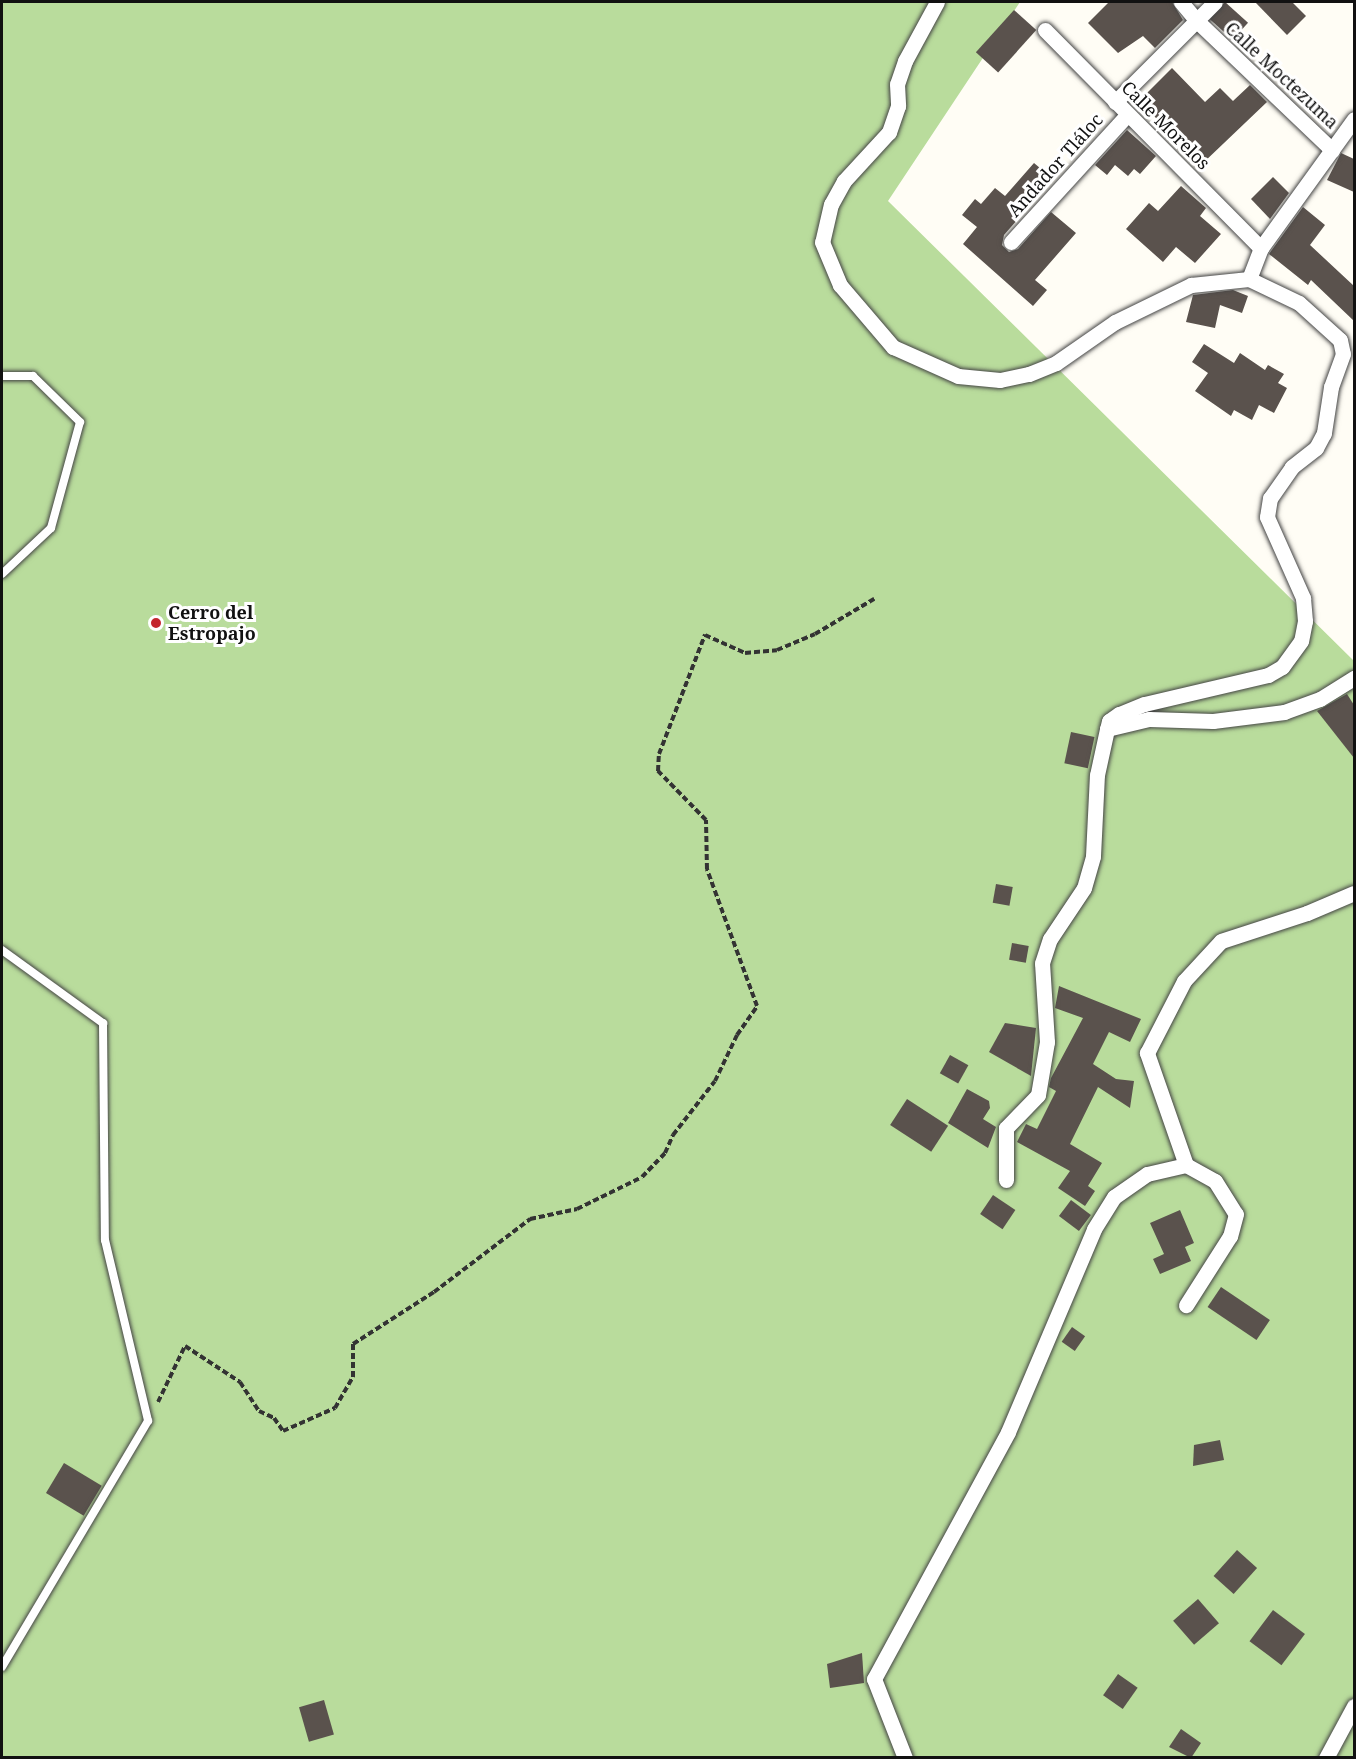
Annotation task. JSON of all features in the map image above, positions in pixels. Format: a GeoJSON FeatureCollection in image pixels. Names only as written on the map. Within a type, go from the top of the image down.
{"type":"FeatureCollection","features":[{"type":"Feature","properties":{"kind":"street"},"geometry":{"type":"LineString","coordinates":[[937,2],[905,61],[897,84],[898,106],[889,132],[844,181],[831,204],[822,242],[840,285],[862,315],[894,347],[928,366],[958,376],[1000,380],[1029,374],[1056,363],[1115,322],[1191,285],[1249,279],[1299,303],[1340,340],[1343,354],[1331,387],[1324,433],[1316,448],[1292,467],[1270,498],[1268,517],[1303,598],[1305,621],[1301,641],[1282,667],[1268,675],[1144,704],[1119,714],[1109,721],[1097,775],[1093,856],[1084,888],[1050,939],[1042,963],[1047,1042],[1044,1063],[1038,1095],[1006,1128],[1006,1180]]}},
{"type":"Feature","properties":{"kind":"street","name":"Calle Moctezuma"},"geometry":{"type":"LineString","coordinates":[[1181,2],[1197,21],[1332,150]]}},
{"type":"Feature","properties":{"kind":"street"},"geometry":{"type":"LineString","coordinates":[[1115,102],[1215,2]]}},
{"type":"Feature","properties":{"kind":"street","name":"Calle Morelos"},"geometry":{"type":"LineString","coordinates":[[1045,30],[1261,248]]}},
{"type":"Feature","properties":{"kind":"street","name":"Andador Tláloc"},"geometry":{"type":"LineString","coordinates":[[1011,242],[1128,115]]}},
{"type":"Feature","properties":{"kind":"street"},"geometry":{"type":"LineString","coordinates":[[1249,279],[1261,248],[1354,119]]}},
{"type":"Feature","properties":{"kind":"street"},"geometry":{"type":"LineString","coordinates":[[1107,729],[1149,719],[1213,721],[1284,712],[1320,699],[1354,678]]}},
{"type":"Feature","properties":{"kind":"street"},"geometry":{"type":"LineString","coordinates":[[1186,1165],[1147,1053],[1184,981],[1221,940],[1307,913],[1354,893]]}},
{"type":"Feature","properties":{"kind":"street"},"geometry":{"type":"LineString","coordinates":[[905,1758],[874,1679],[1008,1432],[1094,1229],[1114,1197],[1147,1174],[1186,1165],[1215,1181],[1236,1214],[1230,1236],[1186,1305]]}},
{"type":"Feature","properties":{"kind":"street"},"geometry":{"type":"LineString","coordinates":[[1326,1758],[1354,1706]]}},
{"type":"Feature","properties":{"kind":"lane"},"geometry":{"type":"LineString","coordinates":[[2,376],[33,376],[80,422],[51,528],[2,574]]}},
{"type":"Feature","properties":{"kind":"lane"},"geometry":{"type":"LineString","coordinates":[[2,950],[103,1023],[105,1240],[148,1421],[2,1667]]}},
{"type":"Feature","properties":{"kind":"path"},"geometry":{"type":"LineString","coordinates":[[148,1421],[185,1346],[240,1382],[259,1411],[274,1418],[284,1431],[335,1408],[353,1377],[353,1344],[434,1292],[530,1219],[577,1209],[642,1177],[665,1153],[672,1135],[715,1081],[737,1035],[757,1006],[707,869],[706,820],[658,771],[659,754],[705,635],[745,653],[777,650],[816,634],[874,599]]}},
{"type":"Feature","properties":{"kind":"green space"},"geometry":{"type":"Polygon","coordinates":[[[2,2],[1020,2],[888,201],[1354,661],[1354,1757],[2,1758],[2,2]]]}},
{"type":"Feature","properties":{"kind":"building"},"geometry":{"type":"Polygon","coordinates":[[[1109,2],[1172,2],[1183,20],[1155,48],[1143,36],[1118,53],[1088,23],[1109,2]]]}},
{"type":"Feature","properties":{"kind":"building"},"geometry":{"type":"Polygon","coordinates":[[[1225,2],[1248,23],[1233,40],[1210,19],[1225,2]]]}},
{"type":"Feature","properties":{"kind":"building"},"geometry":{"type":"Polygon","coordinates":[[[1255,2],[1292,2],[1306,16],[1287,35],[1255,2]]]}},
{"type":"Feature","properties":{"kind":"building"},"geometry":{"type":"Polygon","coordinates":[[[1014,10],[1036,30],[998,72],[976,52],[1014,10]]]}},
{"type":"Feature","properties":{"kind":"building"},"geometry":{"type":"Polygon","coordinates":[[[1172,68],[1205,102],[1220,88],[1233,101],[1250,85],[1267,102],[1202,164],[1139,101],[1172,68]]]}},
{"type":"Feature","properties":{"kind":"building"},"geometry":{"type":"Polygon","coordinates":[[[1127,130],[1156,156],[1140,174],[1134,169],[1128,176],[1115,165],[1107,175],[1095,165],[1127,130]]]}},
{"type":"Feature","properties":{"kind":"building"},"geometry":{"type":"Polygon","coordinates":[[[1341,153],[1354,159],[1354,192],[1327,180],[1341,153]]]}},
{"type":"Feature","properties":{"kind":"building"},"geometry":{"type":"Polygon","coordinates":[[[1034,163],[1053,179],[1004,235],[1002,245],[1009,252],[1018,249],[1051,212],[1076,233],[1035,280],[1047,290],[1033,306],[963,244],[977,227],[962,215],[975,199],[981,204],[995,188],[1005,196],[1034,163]]]}},
{"type":"Feature","properties":{"kind":"building"},"geometry":{"type":"Polygon","coordinates":[[[1273,177],[1289,193],[1270,219],[1251,199],[1273,177]]]}},
{"type":"Feature","properties":{"kind":"building"},"geometry":{"type":"Polygon","coordinates":[[[1181,186],[1206,208],[1200,216],[1221,234],[1195,263],[1176,247],[1163,262],[1126,229],[1149,203],[1158,211],[1181,186]]]}},
{"type":"Feature","properties":{"kind":"building"},"geometry":{"type":"Polygon","coordinates":[[[1303,207],[1325,225],[1310,245],[1354,286],[1354,321],[1311,280],[1308,285],[1269,254],[1303,207]]]}},
{"type":"Feature","properties":{"kind":"building"},"geometry":{"type":"Polygon","coordinates":[[[1233,290],[1248,296],[1242,313],[1220,305],[1215,328],[1186,322],[1193,295],[1233,290]]]}},
{"type":"Feature","properties":{"kind":"building"},"geometry":{"type":"Polygon","coordinates":[[[1204,344],[1234,363],[1240,353],[1265,370],[1268,365],[1284,374],[1278,383],[1287,388],[1274,413],[1259,405],[1252,420],[1234,410],[1231,416],[1195,391],[1208,373],[1192,362],[1204,344]]]}},
{"type":"Feature","properties":{"kind":"building"},"geometry":{"type":"Polygon","coordinates":[[[1347,694],[1354,705],[1354,758],[1317,711],[1347,694]]]}},
{"type":"Feature","properties":{"kind":"building"},"geometry":{"type":"Polygon","coordinates":[[[1071,732],[1094,737],[1088,768],[1064,763],[1071,732]]]}},
{"type":"Feature","properties":{"kind":"building"},"geometry":{"type":"Polygon","coordinates":[[[996,884],[1013,887],[1009,906],[993,903],[996,884]]]}},
{"type":"Feature","properties":{"kind":"building"},"geometry":{"type":"Polygon","coordinates":[[[1012,943],[1029,946],[1026,963],[1009,960],[1012,943]]]}},
{"type":"Feature","properties":{"kind":"building"},"geometry":{"type":"Polygon","coordinates":[[[1059,986],[1141,1019],[1130,1042],[1109,1032],[1093,1064],[1116,1079],[1134,1081],[1130,1108],[1098,1087],[1070,1144],[1102,1163],[1088,1186],[1095,1191],[1085,1206],[1058,1188],[1070,1171],[1017,1142],[1026,1124],[1037,1129],[1056,1091],[1049,1087],[1051,1078],[1083,1018],[1055,1008],[1059,986]]]}},
{"type":"Feature","properties":{"kind":"building"},"geometry":{"type":"Polygon","coordinates":[[[1005,1023],[1036,1028],[1031,1076],[989,1052],[1005,1023]]]}},
{"type":"Feature","properties":{"kind":"building"},"geometry":{"type":"Polygon","coordinates":[[[950,1055],[968,1065],[958,1084],[940,1073],[950,1055]]]}},
{"type":"Feature","properties":{"kind":"building"},"geometry":{"type":"Polygon","coordinates":[[[967,1089],[989,1101],[990,1108],[983,1119],[996,1127],[988,1148],[948,1123],[967,1089]]]}},
{"type":"Feature","properties":{"kind":"building"},"geometry":{"type":"Polygon","coordinates":[[[907,1099],[948,1126],[931,1152],[890,1125],[907,1099]]]}},
{"type":"Feature","properties":{"kind":"building"},"geometry":{"type":"Polygon","coordinates":[[[993,1195],[1015,1210],[1003,1229],[980,1214],[993,1195]]]}},
{"type":"Feature","properties":{"kind":"building"},"geometry":{"type":"Polygon","coordinates":[[[1071,1200],[1091,1215],[1079,1231],[1059,1216],[1071,1200]]]}},
{"type":"Feature","properties":{"kind":"building"},"geometry":{"type":"Polygon","coordinates":[[[1180,1210],[1194,1243],[1185,1247],[1191,1261],[1160,1274],[1153,1259],[1164,1254],[1150,1223],[1180,1210]]]}},
{"type":"Feature","properties":{"kind":"building"},"geometry":{"type":"Polygon","coordinates":[[[1221,1287],[1270,1320],[1256,1340],[1208,1307],[1221,1287]]]}},
{"type":"Feature","properties":{"kind":"building"},"geometry":{"type":"Polygon","coordinates":[[[1072,1327],[1085,1336],[1075,1351],[1062,1342],[1072,1327]]]}},
{"type":"Feature","properties":{"kind":"building"},"geometry":{"type":"Polygon","coordinates":[[[1220,1440],[1224,1460],[1193,1466],[1194,1445],[1220,1440]]]}},
{"type":"Feature","properties":{"kind":"building"},"geometry":{"type":"Polygon","coordinates":[[[64,1463],[102,1486],[84,1516],[46,1493],[64,1463]]]}},
{"type":"Feature","properties":{"kind":"building"},"geometry":{"type":"Polygon","coordinates":[[[1237,1550],[1257,1568],[1234,1594],[1214,1576],[1237,1550]]]}},
{"type":"Feature","properties":{"kind":"building"},"geometry":{"type":"Polygon","coordinates":[[[1198,1599],[1219,1623],[1194,1645],[1173,1621],[1198,1599]]]}},
{"type":"Feature","properties":{"kind":"building"},"geometry":{"type":"Polygon","coordinates":[[[1273,1610],[1305,1634],[1281,1665],[1250,1641],[1273,1610]]]}},
{"type":"Feature","properties":{"kind":"building"},"geometry":{"type":"Polygon","coordinates":[[[862,1653],[864,1683],[830,1688],[827,1664],[862,1653]]]}},
{"type":"Feature","properties":{"kind":"building"},"geometry":{"type":"Polygon","coordinates":[[[1118,1674],[1138,1688],[1123,1709],[1103,1695],[1118,1674]]]}},
{"type":"Feature","properties":{"kind":"building"},"geometry":{"type":"Polygon","coordinates":[[[324,1700],[334,1735],[309,1742],[299,1707],[324,1700]]]}},
{"type":"Feature","properties":{"kind":"building"},"geometry":{"type":"Polygon","coordinates":[[[1181,1729],[1201,1743],[1191,1758],[1169,1747],[1181,1729]]]}},
{"type":"Feature","properties":{"kind":"place","name":"Cerro del Estropajo"},"geometry":{"type":"Point","coordinates":[156,623]}}]}
